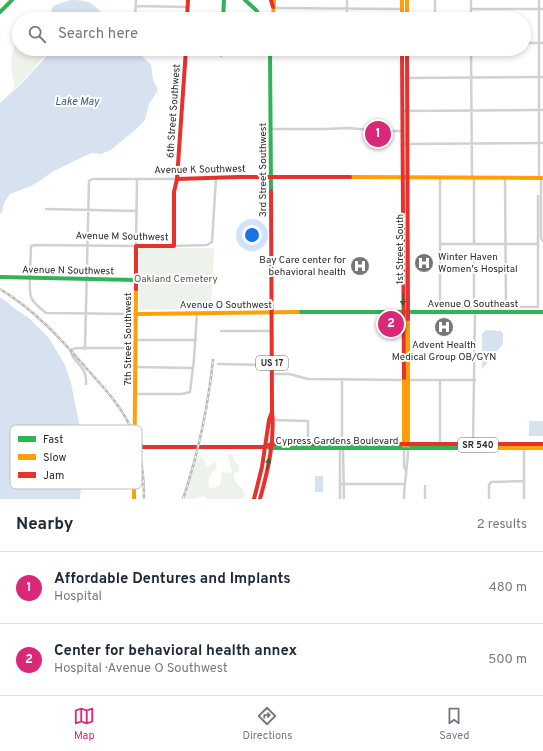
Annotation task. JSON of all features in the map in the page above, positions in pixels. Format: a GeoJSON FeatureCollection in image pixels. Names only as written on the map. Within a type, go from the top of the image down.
{"type":"FeatureCollection","features":[{"type":"Feature","properties":{"kind":"main road"},"geometry":{"type":"LineString","coordinates":[[0,12],[12,0]]}},
{"type":"Feature","properties":{"kind":"main road"},"geometry":{"type":"LineString","coordinates":[[188,0],[188,12]]}},
{"type":"Feature","properties":{"kind":"main road"},"geometry":{"type":"LineString","coordinates":[[223,12],[224,0]]}},
{"type":"Feature","properties":{"kind":"main road"},"geometry":{"type":"LineString","coordinates":[[245,0],[256,12]]}},
{"type":"Feature","properties":{"kind":"main road"},"geometry":{"type":"LineString","coordinates":[[273,0],[274,12]]}},
{"type":"Feature","properties":{"kind":"main road"},"geometry":{"type":"LineString","coordinates":[[402,0],[405,12]]}},
{"type":"Feature","properties":{"kind":"main road"},"geometry":{"type":"LineString","coordinates":[[403,12],[407,0]]}},
{"type":"Feature","properties":{"kind":"main road","name":"6th Street Southwest"},"geometry":{"type":"LineString","coordinates":[[174,246],[174,192],[177,178],[186,56]]}},
{"type":"Feature","properties":{"kind":"main road","name":"3rd Street Southwest"},"geometry":{"type":"LineString","coordinates":[[270,56],[272,411],[274,420],[271,446]]}},
{"type":"Feature","properties":{"kind":"main road","name":"1st Street South"},"geometry":{"type":"LineString","coordinates":[[403,56],[405,78]]}},
{"type":"Feature","properties":{"kind":"main road","name":"1st Street South"},"geometry":{"type":"LineString","coordinates":[[406,447],[406,380],[408,340],[405,313],[405,78],[407,56]]}},
{"type":"Feature","properties":{"kind":"main road","name":"1st Street South"},"geometry":{"type":"LineString","coordinates":[[405,111],[403,131],[405,144]]}},
{"type":"Feature","properties":{"kind":"main road","name":"Avenue K Southwest"},"geometry":{"type":"LineString","coordinates":[[177,178],[541,178]]}},
{"type":"Feature","properties":{"kind":"main road","name":"Avenue M Southwest"},"geometry":{"type":"LineString","coordinates":[[136,246],[174,246]]}},
{"type":"Feature","properties":{"kind":"main road","name":"7th Street Southwest"},"geometry":{"type":"LineString","coordinates":[[135,425],[136,246]]}},
{"type":"Feature","properties":{"kind":"main road","name":"Avenue N Southwest"},"geometry":{"type":"LineString","coordinates":[[0,277],[30,279],[136,280]]}},
{"type":"Feature","properties":{"kind":"main road","name":"Avenue O Southeast"},"geometry":{"type":"LineString","coordinates":[[405,313],[475,310],[543,312]]}},
{"type":"Feature","properties":{"kind":"main road","name":"Avenue O Southwest"},"geometry":{"type":"LineString","coordinates":[[136,314],[272,312],[405,313]]}},
{"type":"Feature","properties":{"kind":"main road","name":"1st Street South"},"geometry":{"type":"LineString","coordinates":[[405,313],[403,328],[406,380]]}},
{"type":"Feature","properties":{"kind":"main road"},"geometry":{"type":"LineString","coordinates":[[403,328],[405,338],[408,340]]}},
{"type":"Feature","properties":{"kind":"main road","name":"3rd Street Southwest"},"geometry":{"type":"LineString","coordinates":[[265,447],[269,420],[272,411]]}},
{"type":"Feature","properties":{"kind":"main road","name":"Cypress Gardens Boulevard"},"geometry":{"type":"LineString","coordinates":[[265,447],[308,444],[342,448]]}},
{"type":"Feature","properties":{"kind":"main road","name":"Cypress Gardens Boulevard"},"geometry":{"type":"LineString","coordinates":[[456,447],[473,444],[543,447]]}},
{"type":"Feature","properties":{"kind":"main road","name":"Cypress Gardens Boulevard"},"geometry":{"type":"LineString","coordinates":[[271,446],[342,448],[524,446]]}},
{"type":"Feature","properties":{"kind":"main road","name":"US 17"},"geometry":{"type":"LineString","coordinates":[[260,499],[268,468],[271,446]]}},
{"type":"Feature","properties":{"kind":"main road"},"geometry":{"type":"LineString","coordinates":[[144,447],[265,447]]}},
{"type":"Feature","properties":{"kind":"main road","name":"US 17"},"geometry":{"type":"LineString","coordinates":[[254,499],[262,467],[265,447]]}},
{"type":"Feature","properties":{"kind":"main road","name":"7th Street Southwest"},"geometry":{"type":"LineString","coordinates":[[134,489],[134,499]]}},
{"type":"Feature","properties":{"kind":"street"},"geometry":{"type":"LineString","coordinates":[[136,0],[136,12]]}},
{"type":"Feature","properties":{"kind":"street"},"geometry":{"type":"LineString","coordinates":[[347,0],[347,12]]}},
{"type":"Feature","properties":{"kind":"street"},"geometry":{"type":"LineString","coordinates":[[435,0],[435,12]]}},
{"type":"Feature","properties":{"kind":"street"},"geometry":{"type":"LineString","coordinates":[[472,0],[471,9],[541,9]]}},
{"type":"Feature","properties":{"kind":"street"},"geometry":{"type":"LineString","coordinates":[[539,0],[541,9],[540,41],[538,43],[539,143],[541,178],[541,238],[543,241]]}},
{"type":"Feature","properties":{"kind":"street"},"geometry":{"type":"LineString","coordinates":[[136,6],[188,7]]}},
{"type":"Feature","properties":{"kind":"street"},"geometry":{"type":"LineString","coordinates":[[274,8],[404,9]]}},
{"type":"Feature","properties":{"kind":"street"},"geometry":{"type":"LineString","coordinates":[[531,43],[543,43]]}},
{"type":"Feature","properties":{"kind":"street"},"geometry":{"type":"LineString","coordinates":[[471,56],[474,244]]}},
{"type":"Feature","properties":{"kind":"street"},"geometry":{"type":"LineString","coordinates":[[405,78],[543,77]]}},
{"type":"Feature","properties":{"kind":"street"},"geometry":{"type":"LineString","coordinates":[[405,111],[543,110]]}},
{"type":"Feature","properties":{"kind":"street"},"geometry":{"type":"LineString","coordinates":[[271,129],[348,128],[403,131]]}},
{"type":"Feature","properties":{"kind":"street"},"geometry":{"type":"LineString","coordinates":[[405,144],[543,143]]}},
{"type":"Feature","properties":{"kind":"street","name":"Avenue K Southwest"},"geometry":{"type":"LineString","coordinates":[[88,211],[90,180],[93,178],[177,178]]}},
{"type":"Feature","properties":{"kind":"street","name":"Avenue M Southwest"},"geometry":{"type":"LineString","coordinates":[[174,246],[206,245],[211,243],[213,238],[216,178]]}},
{"type":"Feature","properties":{"kind":"street"},"geometry":{"type":"LineString","coordinates":[[440,178],[440,307],[475,310],[538,307],[538,196]]}},
{"type":"Feature","properties":{"kind":"street"},"geometry":{"type":"LineString","coordinates":[[505,178],[506,308]]}},
{"type":"Feature","properties":{"kind":"street","name":"7th Street Southwest"},"geometry":{"type":"LineString","coordinates":[[136,179],[136,246]]}},
{"type":"Feature","properties":{"kind":"street"},"geometry":{"type":"LineString","coordinates":[[46,210],[136,211]]}},
{"type":"Feature","properties":{"kind":"street"},"geometry":{"type":"LineString","coordinates":[[85,349],[88,211]]}},
{"type":"Feature","properties":{"kind":"street"},"geometry":{"type":"LineString","coordinates":[[440,244],[538,244]]}},
{"type":"Feature","properties":{"kind":"street","name":"Avenue M Southwest"},"geometry":{"type":"LineString","coordinates":[[30,279],[32,245],[136,246]]}},
{"type":"Feature","properties":{"kind":"street"},"geometry":{"type":"LineString","coordinates":[[473,444],[475,380],[474,261]]}},
{"type":"Feature","properties":{"kind":"street","name":"Avenue O Southwest"},"geometry":{"type":"LineString","coordinates":[[30,279],[30,296],[44,312],[49,314],[136,314]]}},
{"type":"Feature","properties":{"kind":"street"},"geometry":{"type":"LineString","coordinates":[[136,394],[182,394],[189,392],[196,340],[197,313]]}},
{"type":"Feature","properties":{"kind":"street"},"geometry":{"type":"LineString","coordinates":[[221,331],[272,331]]}},
{"type":"Feature","properties":{"kind":"street"},"geometry":{"type":"LineString","coordinates":[[136,340],[196,340]]}},
{"type":"Feature","properties":{"kind":"street"},"geometry":{"type":"LineString","coordinates":[[86,384],[86,373],[70,352],[73,348],[136,348]]}},
{"type":"Feature","properties":{"kind":"street"},"geometry":{"type":"LineString","coordinates":[[218,364],[272,365]]}},
{"type":"Feature","properties":{"kind":"street"},"geometry":{"type":"LineString","coordinates":[[135,367],[193,368]]}},
{"type":"Feature","properties":{"kind":"street"},"geometry":{"type":"LineString","coordinates":[[272,374],[289,374],[308,380],[475,380]]}},
{"type":"Feature","properties":{"kind":"street"},"geometry":{"type":"LineString","coordinates":[[340,499],[342,484],[342,380]]}},
{"type":"Feature","properties":{"kind":"street"},"geometry":{"type":"LineString","coordinates":[[440,380],[440,447]]}},
{"type":"Feature","properties":{"kind":"street"},"geometry":{"type":"LineString","coordinates":[[274,420],[308,420],[308,444]]}},
{"type":"Feature","properties":{"kind":"street"},"geometry":{"type":"LineString","coordinates":[[524,446],[524,499]]}},
{"type":"Feature","properties":{"kind":"street"},"geometry":{"type":"LineString","coordinates":[[404,499],[404,484],[406,468],[408,465],[406,447]]}},
{"type":"Feature","properties":{"kind":"street"},"geometry":{"type":"LineString","coordinates":[[489,499],[489,487],[491,482],[524,481]]}},
{"type":"Feature","properties":{"kind":"street"},"geometry":{"type":"LineString","coordinates":[[342,484],[404,484]]}},
{"type":"Feature","properties":{"kind":"street"},"geometry":{"type":"LineString","coordinates":[[342,484],[344,499]]}},
{"type":"Feature","properties":{"kind":"street"},"geometry":{"type":"LineString","coordinates":[[425,486],[425,499]]}},
{"type":"Feature","properties":{"kind":"green space"},"geometry":{"type":"Polygon","coordinates":[[[12,54],[12,56],[44,56],[22,82],[11,92],[15,84],[11,70],[12,54]]]}},
{"type":"Feature","properties":{"kind":"green space","name":"Oakland Cemetery"},"geometry":{"type":"Polygon","coordinates":[[[139,248],[214,248],[211,309],[139,310],[139,248]]]}},
{"type":"Feature","properties":{"kind":"green space"},"geometry":{"type":"Polygon","coordinates":[[[230,454],[233,455],[234,461],[239,466],[239,472],[234,473],[234,479],[245,493],[243,499],[208,499],[204,496],[195,499],[185,499],[190,469],[199,455],[203,458],[207,467],[215,462],[217,467],[209,479],[209,487],[212,489],[220,485],[222,472],[230,473],[232,471],[228,457],[230,454]]]}},
{"type":"Feature","properties":{"kind":"water"},"geometry":{"type":"Polygon","coordinates":[[[70,0],[78,0],[92,4],[101,12],[51,12],[53,6],[70,0]]]}},
{"type":"Feature","properties":{"kind":"water","name":"Lake May"},"geometry":{"type":"Polygon","coordinates":[[[46,56],[142,56],[151,65],[153,79],[158,90],[149,104],[145,120],[111,150],[101,154],[91,153],[52,172],[31,186],[10,194],[4,203],[2,213],[0,213],[0,103],[22,83],[46,56]]]}},
{"type":"Feature","properties":{"kind":"water"},"geometry":{"type":"Polygon","coordinates":[[[0,297],[30,319],[49,338],[65,365],[71,383],[79,425],[10,425],[10,489],[80,489],[80,499],[0,499],[0,297]]]}},
{"type":"Feature","properties":{"kind":"water"},"geometry":{"type":"Polygon","coordinates":[[[486,330],[501,331],[503,334],[503,344],[482,369],[482,334],[486,330]]]}},
{"type":"Feature","properties":{"kind":"water"},"geometry":{"type":"Polygon","coordinates":[[[529,421],[543,421],[543,436],[529,436],[529,421]]]}},
{"type":"Feature","properties":{"kind":"water"},"geometry":{"type":"Polygon","coordinates":[[[315,476],[323,476],[323,492],[315,492],[315,476]]]}},
{"type":"Feature","properties":{"kind":"railway"},"geometry":{"type":"LineString","coordinates":[[0,289],[25,306],[67,347],[113,399],[129,425]]}},
{"type":"Feature","properties":{"kind":"railway"},"geometry":{"type":"LineString","coordinates":[[183,499],[202,431],[213,360]]}},
{"type":"Feature","properties":{"kind":"railway"},"geometry":{"type":"LineString","coordinates":[[142,468],[144,499]]}},
{"type":"Feature","properties":{"kind":"traffic: fast"},"geometry":{"type":"LineString","coordinates":[[0,12],[12,0]]}},
{"type":"Feature","properties":{"kind":"traffic: fast"},"geometry":{"type":"LineString","coordinates":[[223,12],[224,0]]}},
{"type":"Feature","properties":{"kind":"traffic: fast"},"geometry":{"type":"LineString","coordinates":[[245,0],[257,12]]}},
{"type":"Feature","properties":{"kind":"traffic: fast"},"geometry":{"type":"LineString","coordinates":[[270,56],[271,191]]}},
{"type":"Feature","properties":{"kind":"traffic: fast"},"geometry":{"type":"LineString","coordinates":[[0,277],[136,280]]}},
{"type":"Feature","properties":{"kind":"traffic: fast"},"geometry":{"type":"LineString","coordinates":[[298,312],[543,312]]}},
{"type":"Feature","properties":{"kind":"traffic: fast"},"geometry":{"type":"LineString","coordinates":[[269,448],[473,448]]}},
{"type":"Feature","properties":{"kind":"traffic: slow"},"geometry":{"type":"LineString","coordinates":[[273,12],[274,0]]}},
{"type":"Feature","properties":{"kind":"traffic: slow"},"geometry":{"type":"LineString","coordinates":[[402,0],[402,12]]}},
{"type":"Feature","properties":{"kind":"traffic: slow"},"geometry":{"type":"LineString","coordinates":[[407,0],[407,12]]}},
{"type":"Feature","properties":{"kind":"traffic: slow"},"geometry":{"type":"LineString","coordinates":[[350,177],[543,178]]}},
{"type":"Feature","properties":{"kind":"traffic: slow"},"geometry":{"type":"LineString","coordinates":[[135,425],[136,289]]}},
{"type":"Feature","properties":{"kind":"traffic: slow"},"geometry":{"type":"LineString","coordinates":[[136,314],[298,312]]}},
{"type":"Feature","properties":{"kind":"traffic: slow"},"geometry":{"type":"LineString","coordinates":[[408,319],[408,446]]}},
{"type":"Feature","properties":{"kind":"traffic: slow"},"geometry":{"type":"LineString","coordinates":[[404,378],[404,446]]}},
{"type":"Feature","properties":{"kind":"traffic: slow"},"geometry":{"type":"LineString","coordinates":[[473,448],[543,448]]}},
{"type":"Feature","properties":{"kind":"traffic: slow"},"geometry":{"type":"LineString","coordinates":[[134,489],[134,499]]}},
{"type":"Feature","properties":{"kind":"traffic: jam"},"geometry":{"type":"LineString","coordinates":[[187,12],[188,0]]}},
{"type":"Feature","properties":{"kind":"traffic: jam"},"geometry":{"type":"LineString","coordinates":[[271,0],[273,7]]}},
{"type":"Feature","properties":{"kind":"traffic: jam"},"geometry":{"type":"LineString","coordinates":[[136,289],[136,246],[174,246],[174,192],[177,179],[186,56]]}},
{"type":"Feature","properties":{"kind":"traffic: jam"},"geometry":{"type":"LineString","coordinates":[[402,56],[404,378]]}},
{"type":"Feature","properties":{"kind":"traffic: jam"},"geometry":{"type":"LineString","coordinates":[[407,56],[408,319]]}},
{"type":"Feature","properties":{"kind":"traffic: jam"},"geometry":{"type":"LineString","coordinates":[[177,179],[238,177],[350,177]]}},
{"type":"Feature","properties":{"kind":"traffic: jam"},"geometry":{"type":"LineString","coordinates":[[260,499],[268,466],[273,433],[271,191]]}},
{"type":"Feature","properties":{"kind":"traffic: jam"},"geometry":{"type":"LineString","coordinates":[[254,499],[262,467],[269,420],[272,412]]}},
{"type":"Feature","properties":{"kind":"traffic: jam"},"geometry":{"type":"LineString","coordinates":[[265,447],[271,444],[543,444]]}},
{"type":"Feature","properties":{"kind":"traffic: jam"},"geometry":{"type":"LineString","coordinates":[[142,447],[265,447]]}},
{"type":"Feature","properties":{"kind":"place","name":"Affordable Dentures and Implants"},"geometry":{"type":"Point","coordinates":[378,134]}},
{"type":"Feature","properties":{"kind":"place","name":"Winter Haven Women's Hospital"},"geometry":{"type":"Point","coordinates":[424,263]}},
{"type":"Feature","properties":{"kind":"place","name":"Bay Care center for behavioral health"},"geometry":{"type":"Point","coordinates":[360,266]}},
{"type":"Feature","properties":{"kind":"place","name":"Center for behavioral health annex"},"geometry":{"type":"Point","coordinates":[391,324]}},
{"type":"Feature","properties":{"kind":"place","name":"Advent Health Medical Group OB/GYN"},"geometry":{"type":"Point","coordinates":[444,327]}}]}
